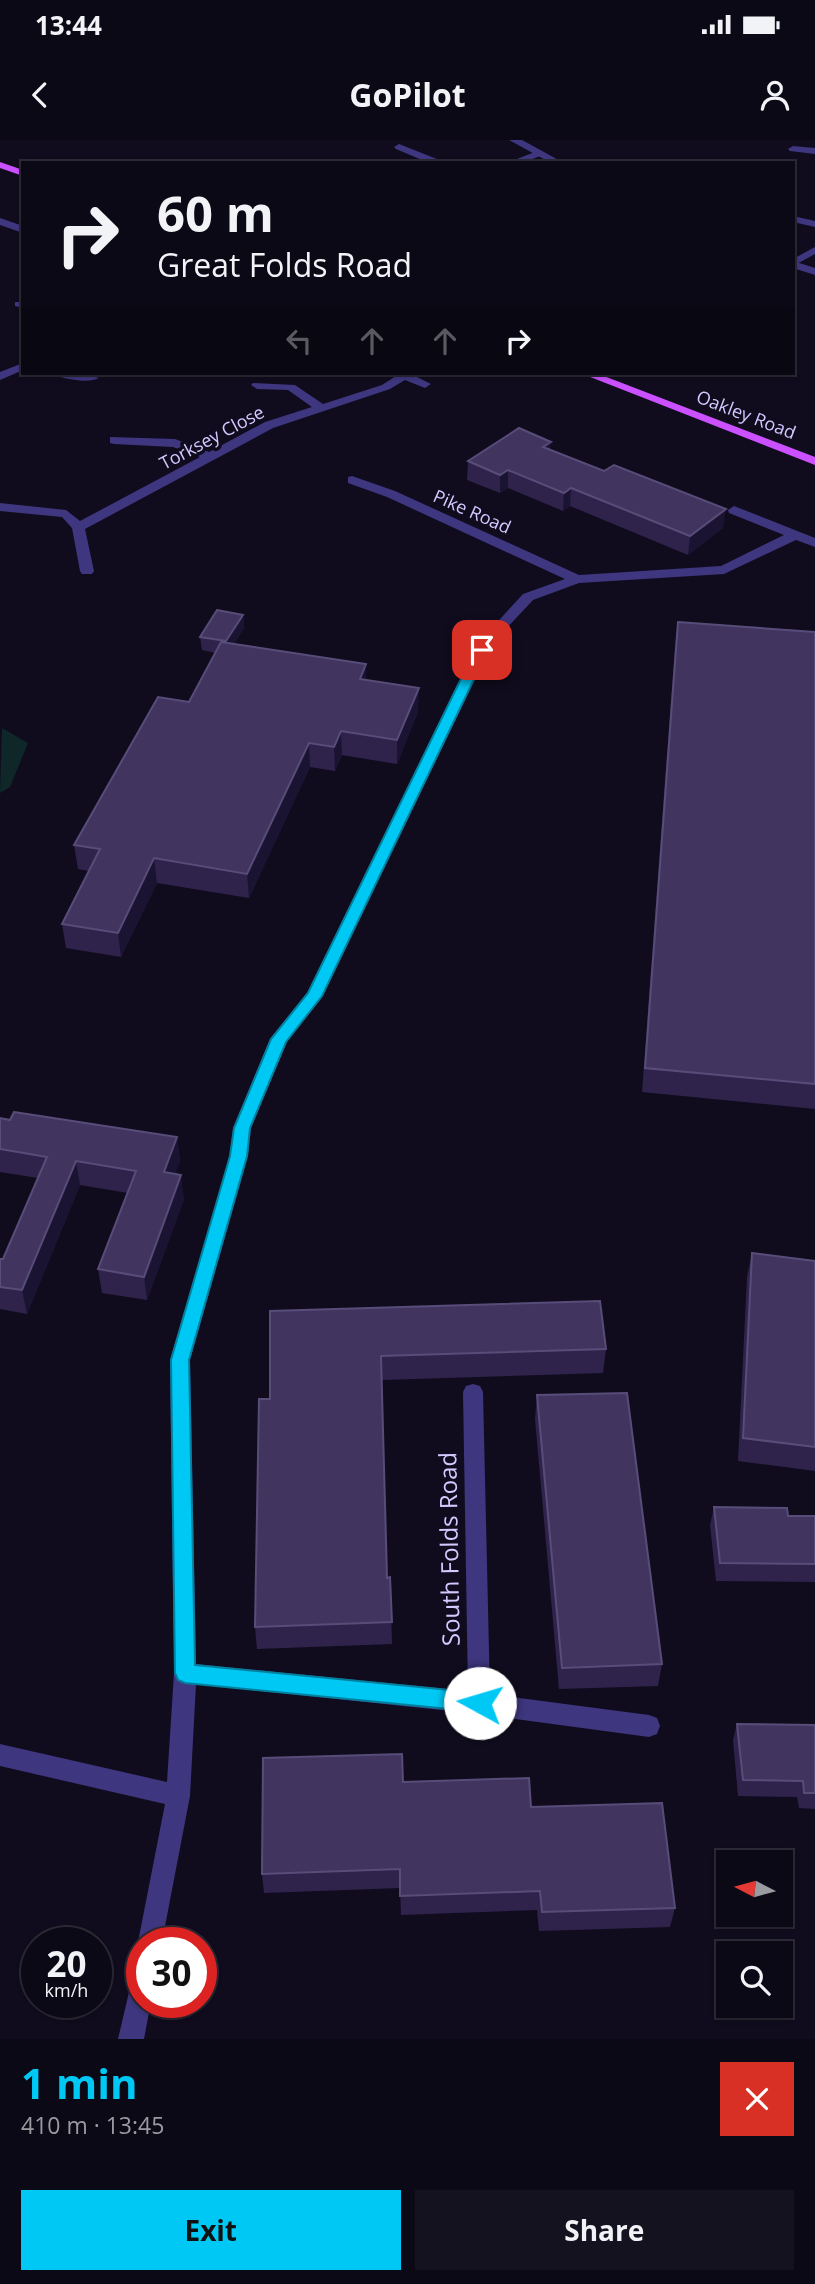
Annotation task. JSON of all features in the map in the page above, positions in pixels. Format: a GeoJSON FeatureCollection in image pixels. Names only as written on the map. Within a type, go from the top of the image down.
{"type":"FeatureCollection","features":[{"type":"Feature","properties":{"kind":"main road"},"geometry":{"type":"LineString","coordinates":[[0,165],[21,172]]}},
{"type":"Feature","properties":{"kind":"main road","name":"Oakley Road"},"geometry":{"type":"LineString","coordinates":[[591,375],[815,460]]}},
{"type":"Feature","properties":{"kind":"street"},"geometry":{"type":"LineString","coordinates":[[409,140],[394,148],[432,161]]}},
{"type":"Feature","properties":{"kind":"street"},"geometry":{"type":"LineString","coordinates":[[514,140],[555,161]]}},
{"type":"Feature","properties":{"kind":"street"},"geometry":{"type":"LineString","coordinates":[[793,149],[815,151]]}},
{"type":"Feature","properties":{"kind":"street"},"geometry":{"type":"LineString","coordinates":[[518,161],[541,153]]}},
{"type":"Feature","properties":{"kind":"street"},"geometry":{"type":"LineString","coordinates":[[795,219],[815,224]]}},
{"type":"Feature","properties":{"kind":"street"},"geometry":{"type":"LineString","coordinates":[[0,221],[21,228]]}},
{"type":"Feature","properties":{"kind":"street"},"geometry":{"type":"LineString","coordinates":[[795,263],[815,250]]}},
{"type":"Feature","properties":{"kind":"street"},"geometry":{"type":"LineString","coordinates":[[795,265],[815,272]]}},
{"type":"Feature","properties":{"kind":"street"},"geometry":{"type":"LineString","coordinates":[[0,376],[21,367]]}},
{"type":"Feature","properties":{"kind":"street"},"geometry":{"type":"LineString","coordinates":[[71,375],[93,378]]}},
{"type":"Feature","properties":{"kind":"street","name":"Torksey Close"},"geometry":{"type":"LineString","coordinates":[[78,527],[268,425],[386,387],[401,375]]}},
{"type":"Feature","properties":{"kind":"street"},"geometry":{"type":"LineString","coordinates":[[404,375],[425,384]]}},
{"type":"Feature","properties":{"kind":"street"},"geometry":{"type":"LineString","coordinates":[[257,385],[291,387],[321,408]]}},
{"type":"Feature","properties":{"kind":"street"},"geometry":{"type":"LineString","coordinates":[[114,440],[175,443],[211,457]]}},
{"type":"Feature","properties":{"kind":"street","name":"Pike Road"},"geometry":{"type":"LineString","coordinates":[[352,480],[391,494],[578,579]]}},
{"type":"Feature","properties":{"kind":"street"},"geometry":{"type":"LineString","coordinates":[[0,507],[66,514],[78,527],[87,571]]}},
{"type":"Feature","properties":{"kind":"street"},"geometry":{"type":"LineString","coordinates":[[734,510],[815,543]]}},
{"type":"Feature","properties":{"kind":"street"},"geometry":{"type":"LineString","coordinates":[[153,1927],[178,1796],[185,1673],[180,1360],[239,1156],[242,1128],[279,1039],[314,996],[486,642],[528,597],[578,579],[724,570],[795,536]]}},
{"type":"Feature","properties":{"kind":"street","name":"South Folds Road"},"geometry":{"type":"LineString","coordinates":[[473,1392],[480,1703]]}},
{"type":"Feature","properties":{"kind":"street"},"geometry":{"type":"LineString","coordinates":[[185,1673],[480,1703],[649,1726]]}},
{"type":"Feature","properties":{"kind":"street"},"geometry":{"type":"LineString","coordinates":[[0,1755],[178,1796]]}},
{"type":"Feature","properties":{"kind":"street"},"geometry":{"type":"LineString","coordinates":[[131,2039],[135,2018]]}},
{"type":"Feature","properties":{"kind":"green space"},"geometry":{"type":"Polygon","coordinates":[[[2,728],[28,743],[10,787],[0,793],[2,728]]]}},
{"type":"Feature","properties":{"kind":"building"},"geometry":{"type":"Polygon","coordinates":[[[519,428],[551,442],[543,447],[604,471],[614,465],[726,509],[690,536],[571,488],[564,493],[508,470],[500,475],[468,461],[519,428]]]}},
{"type":"Feature","properties":{"kind":"building"},"geometry":{"type":"Polygon","coordinates":[[[217,610],[243,615],[226,641],[200,637],[217,610]]]}},
{"type":"Feature","properties":{"kind":"building"},"geometry":{"type":"Polygon","coordinates":[[[678,622],[815,632],[815,1084],[645,1068],[678,622]]]}},
{"type":"Feature","properties":{"kind":"building"},"geometry":{"type":"Polygon","coordinates":[[[221,642],[366,664],[360,679],[419,688],[397,740],[341,731],[334,747],[309,743],[247,874],[154,858],[118,933],[62,924],[100,849],[74,845],[158,697],[189,702],[221,642]]]}},
{"type":"Feature","properties":{"kind":"building"},"geometry":{"type":"Polygon","coordinates":[[[14,1112],[177,1137],[164,1172],[181,1175],[144,1277],[98,1269],[136,1171],[76,1161],[22,1290],[0,1287],[0,1259],[3,1259],[47,1157],[0,1149],[0,1118],[10,1120],[14,1112]]]}},
{"type":"Feature","properties":{"kind":"building"},"geometry":{"type":"Polygon","coordinates":[[[752,1253],[815,1261],[815,1447],[743,1438],[752,1253]]]}},
{"type":"Feature","properties":{"kind":"building"},"geometry":{"type":"Polygon","coordinates":[[[600,1301],[606,1349],[381,1356],[387,1578],[390,1577],[392,1622],[255,1627],[259,1399],[270,1399],[270,1311],[600,1301]]]}},
{"type":"Feature","properties":{"kind":"building"},"geometry":{"type":"Polygon","coordinates":[[[627,1393],[662,1664],[562,1668],[537,1395],[627,1393]]]}},
{"type":"Feature","properties":{"kind":"building"},"geometry":{"type":"Polygon","coordinates":[[[714,1507],[787,1508],[788,1516],[815,1516],[815,1564],[720,1563],[714,1507]]]}},
{"type":"Feature","properties":{"kind":"building"},"geometry":{"type":"Polygon","coordinates":[[[737,1724],[815,1725],[815,1793],[804,1793],[803,1781],[743,1780],[737,1724]]]}},
{"type":"Feature","properties":{"kind":"building"},"geometry":{"type":"Polygon","coordinates":[[[402,1754],[403,1782],[529,1778],[531,1807],[662,1803],[675,1908],[542,1912],[540,1891],[400,1896],[400,1869],[262,1874],[263,1758],[402,1754]]]}},
{"type":"Feature","properties":{"kind":"route"},"geometry":{"type":"LineString","coordinates":[[480,1703],[185,1673],[180,1360],[239,1156],[242,1128],[279,1039],[314,996],[482,650]]}}]}
